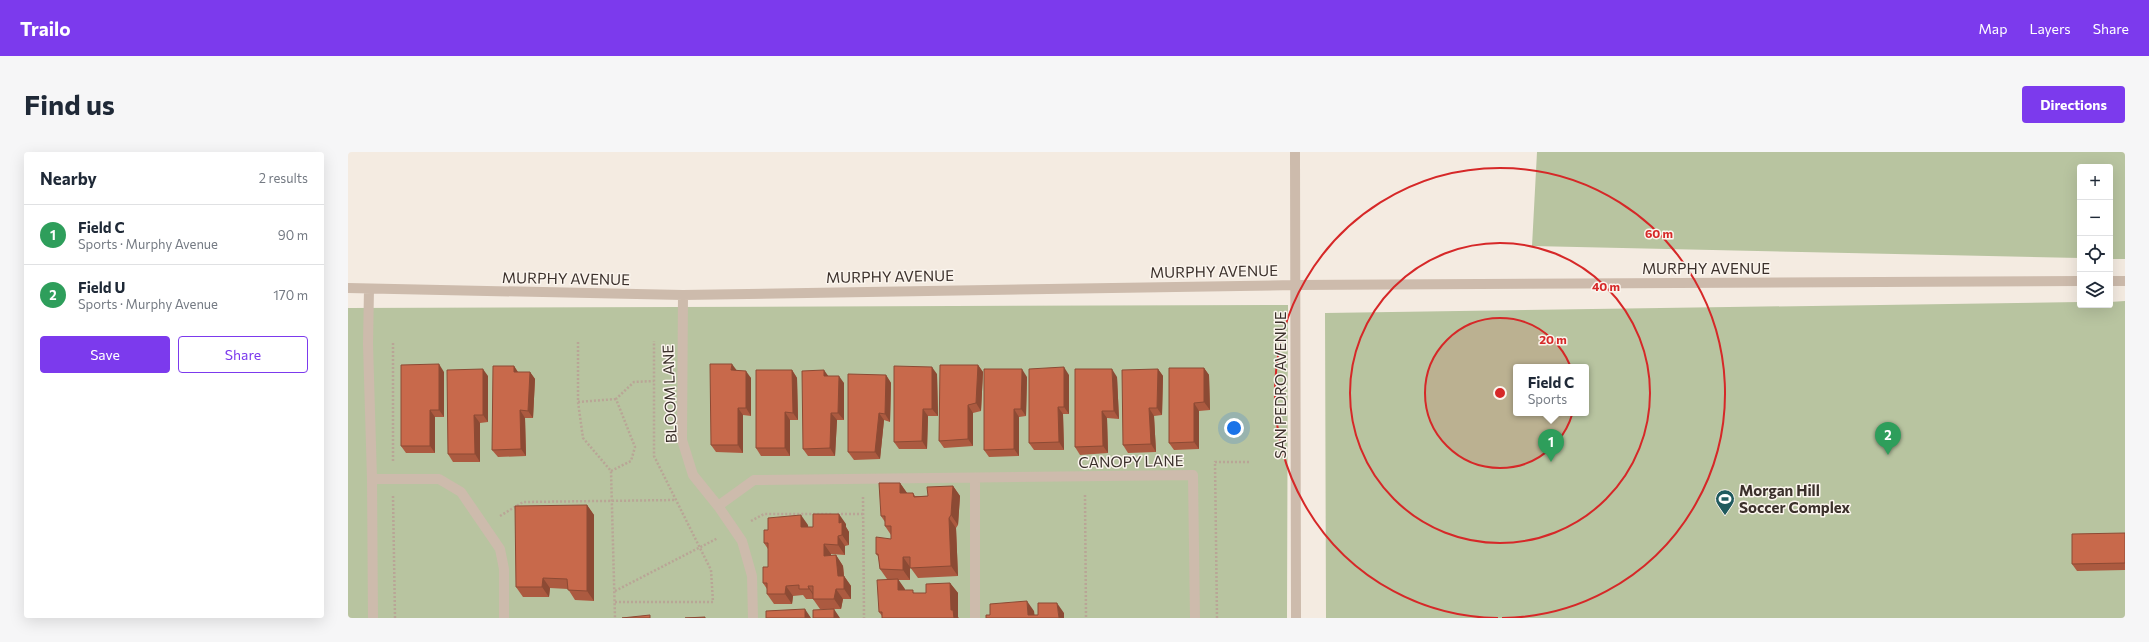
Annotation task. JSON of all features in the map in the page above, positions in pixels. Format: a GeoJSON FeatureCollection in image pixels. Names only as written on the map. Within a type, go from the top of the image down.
{"type":"FeatureCollection","features":[{"type":"Feature","properties":{"kind":"street","name":"SAN PEDRO AVENUE"},"geometry":{"type":"LineString","coordinates":[[1296,152],[1296,618]]}},
{"type":"Feature","properties":{"kind":"street"},"geometry":{"type":"LineString","coordinates":[[2113,281],[2125,281]]}},
{"type":"Feature","properties":{"kind":"street","name":"MURPHY AVENUE"},"geometry":{"type":"LineString","coordinates":[[348,288],[683,295],[1295,285],[2077,282]]}},
{"type":"Feature","properties":{"kind":"street"},"geometry":{"type":"LineString","coordinates":[[369,289],[368,344],[372,479],[373,618]]}},
{"type":"Feature","properties":{"kind":"street","name":"BLOOM LANE"},"geometry":{"type":"LineString","coordinates":[[683,295],[682,440],[693,475],[735,530],[744,548],[752,576],[753,618]]}},
{"type":"Feature","properties":{"kind":"street","name":"CANOPY LANE"},"geometry":{"type":"LineString","coordinates":[[718,506],[754,480],[1193,475],[1194,618]]}},
{"type":"Feature","properties":{"kind":"street"},"geometry":{"type":"LineString","coordinates":[[975,478],[975,618]]}},
{"type":"Feature","properties":{"kind":"street"},"geometry":{"type":"LineString","coordinates":[[372,479],[439,479],[461,492],[500,549],[504,569],[504,618]]}},
{"type":"Feature","properties":{"kind":"path"},"geometry":{"type":"LineString","coordinates":[[615,602],[712,602],[711,570],[654,456],[654,341]]}},
{"type":"Feature","properties":{"kind":"path"},"geometry":{"type":"LineString","coordinates":[[578,342],[578,402],[583,438],[611,471],[613,499],[615,618]]}},
{"type":"Feature","properties":{"kind":"path"},"geometry":{"type":"LineString","coordinates":[[578,402],[616,399],[634,382],[654,381]]}},
{"type":"Feature","properties":{"kind":"path"},"geometry":{"type":"LineString","coordinates":[[611,471],[631,461],[635,447],[616,399]]}},
{"type":"Feature","properties":{"kind":"path"},"geometry":{"type":"LineString","coordinates":[[1217,618],[1215,462],[1249,462]]}},
{"type":"Feature","properties":{"kind":"path"},"geometry":{"type":"LineString","coordinates":[[1085,476],[1086,618]]}},
{"type":"Feature","properties":{"kind":"path"},"geometry":{"type":"LineString","coordinates":[[864,479],[864,618]]}},
{"type":"Feature","properties":{"kind":"path"},"geometry":{"type":"LineString","coordinates":[[484,526],[523,502],[613,499],[676,500]]}},
{"type":"Feature","properties":{"kind":"green space"},"geometry":{"type":"Polygon","coordinates":[[[1537,152],[2125,152],[2125,259],[2113,259],[2113,164],[2077,164],[2077,258],[1532,246],[1537,152]]]}},
{"type":"Feature","properties":{"kind":"green space","name":"Morgan Hill Soccer Complex"},"geometry":{"type":"Polygon","coordinates":[[[2125,301],[2125,618],[1326,618],[1325,313],[2077,302],[2077,308],[2113,308],[2113,302],[2125,301]]]}},
{"type":"Feature","properties":{"kind":"green space"},"geometry":{"type":"Polygon","coordinates":[[[1288,305],[1287,618],[348,618],[348,308],[1288,305]]]}},
{"type":"Feature","properties":{"kind":"building"},"geometry":{"type":"Polygon","coordinates":[[[439,364],[439,410],[430,410],[430,446],[401,446],[401,365],[439,364]]]}},
{"type":"Feature","properties":{"kind":"building"},"geometry":{"type":"Polygon","coordinates":[[[710,364],[732,364],[731,370],[746,371],[746,408],[738,408],[738,445],[711,445],[710,364]]]}},
{"type":"Feature","properties":{"kind":"building"},"geometry":{"type":"Polygon","coordinates":[[[940,365],[978,365],[976,403],[968,405],[968,439],[939,441],[940,365]]]}},
{"type":"Feature","properties":{"kind":"building"},"geometry":{"type":"Polygon","coordinates":[[[493,366],[514,366],[514,372],[530,372],[528,411],[520,410],[521,449],[492,450],[493,366]]]}},
{"type":"Feature","properties":{"kind":"building"},"geometry":{"type":"Polygon","coordinates":[[[894,366],[932,367],[932,409],[923,409],[922,441],[894,442],[894,366]]]}},
{"type":"Feature","properties":{"kind":"building"},"geometry":{"type":"Polygon","coordinates":[[[1064,367],[1064,407],[1058,407],[1059,442],[1029,443],[1029,369],[1064,367]]]}},
{"type":"Feature","properties":{"kind":"building"},"geometry":{"type":"Polygon","coordinates":[[[1169,368],[1204,368],[1204,402],[1194,403],[1194,442],[1169,443],[1169,368]]]}},
{"type":"Feature","properties":{"kind":"building"},"geometry":{"type":"Polygon","coordinates":[[[483,369],[483,415],[474,415],[475,454],[448,454],[447,370],[483,369]]]}},
{"type":"Feature","properties":{"kind":"building"},"geometry":{"type":"Polygon","coordinates":[[[984,369],[1022,369],[1021,409],[1014,409],[1014,449],[984,450],[984,369]]]}},
{"type":"Feature","properties":{"kind":"building"},"geometry":{"type":"Polygon","coordinates":[[[1075,369],[1112,369],[1114,411],[1102,411],[1103,446],[1075,447],[1075,369]]]}},
{"type":"Feature","properties":{"kind":"building"},"geometry":{"type":"Polygon","coordinates":[[[1158,369],[1157,408],[1149,408],[1151,444],[1123,445],[1122,370],[1158,369]]]}},
{"type":"Feature","properties":{"kind":"building"},"geometry":{"type":"Polygon","coordinates":[[[756,370],[792,370],[793,413],[785,412],[785,448],[756,448],[756,370]]]}},
{"type":"Feature","properties":{"kind":"building"},"geometry":{"type":"Polygon","coordinates":[[[824,370],[824,376],[839,376],[838,413],[831,413],[830,448],[803,449],[802,371],[824,370]]]}},
{"type":"Feature","properties":{"kind":"building"},"geometry":{"type":"Polygon","coordinates":[[[848,374],[886,375],[885,414],[879,413],[875,452],[848,452],[848,374]]]}},
{"type":"Feature","properties":{"kind":"building"},"geometry":{"type":"Polygon","coordinates":[[[879,483],[900,483],[900,493],[913,493],[914,497],[928,496],[927,487],[953,486],[951,515],[949,518],[951,566],[910,568],[910,557],[903,557],[903,570],[880,569],[878,554],[876,554],[876,537],[891,539],[891,526],[885,526],[885,516],[881,516],[879,483]]]}},
{"type":"Feature","properties":{"kind":"building"},"geometry":{"type":"Polygon","coordinates":[[[587,505],[587,591],[568,590],[567,579],[543,578],[542,587],[516,587],[515,506],[587,505]]]}},
{"type":"Feature","properties":{"kind":"building"},"geometry":{"type":"Polygon","coordinates":[[[813,514],[839,514],[839,523],[842,522],[842,535],[838,536],[838,545],[824,544],[824,556],[836,555],[838,576],[844,576],[844,589],[836,589],[834,599],[813,599],[813,586],[808,586],[809,589],[799,589],[799,585],[786,586],[785,594],[767,594],[767,583],[763,583],[763,567],[768,567],[768,543],[764,543],[764,530],[768,530],[768,518],[801,515],[801,527],[813,527],[813,514]]]}},
{"type":"Feature","properties":{"kind":"building"},"geometry":{"type":"Polygon","coordinates":[[[2125,533],[2125,563],[2072,564],[2072,534],[2125,533]]]}},
{"type":"Feature","properties":{"kind":"building"},"geometry":{"type":"Polygon","coordinates":[[[898,579],[898,590],[913,590],[913,593],[926,593],[926,584],[950,583],[951,610],[953,610],[954,618],[882,618],[882,612],[879,612],[877,580],[898,579]]]}},
{"type":"Feature","properties":{"kind":"building"},"geometry":{"type":"Polygon","coordinates":[[[1027,601],[1028,615],[1038,615],[1038,603],[1057,603],[1059,618],[986,618],[986,615],[990,615],[990,604],[1027,601]]]}},
{"type":"Feature","properties":{"kind":"building"},"geometry":{"type":"Polygon","coordinates":[[[805,609],[805,618],[766,618],[766,611],[805,609]]]}},
{"type":"Feature","properties":{"kind":"building"},"geometry":{"type":"Polygon","coordinates":[[[834,609],[834,618],[813,618],[813,610],[834,609]]]}},
{"type":"Feature","properties":{"kind":"building"},"geometry":{"type":"Polygon","coordinates":[[[650,615],[650,618],[622,618],[650,615]]]}},
{"type":"Feature","properties":{"kind":"place","name":"Field U"},"geometry":{"type":"Point","coordinates":[1888,455]}},
{"type":"Feature","properties":{"kind":"place","name":"Field C"},"geometry":{"type":"Point","coordinates":[1551,462]}},
{"type":"Feature","properties":{"kind":"place","name":"Morgan Hill Soccer Complex"},"geometry":{"type":"Point","coordinates":[1725,516]}}]}
